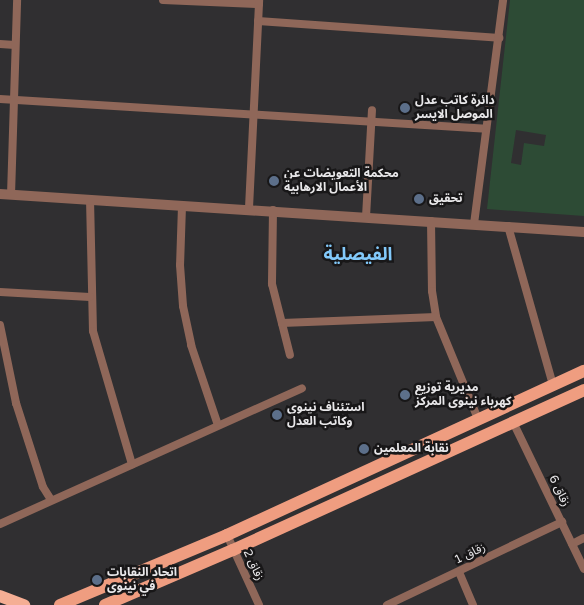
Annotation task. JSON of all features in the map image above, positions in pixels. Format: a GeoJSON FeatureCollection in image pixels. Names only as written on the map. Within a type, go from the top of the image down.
{"type":"FeatureCollection","features":[{"type":"Feature","properties":{"kind":"highway"},"geometry":{"type":"LineString","coordinates":[[0,596],[24,605]]}},
{"type":"Feature","properties":{"kind":"main road"},"geometry":{"type":"LineString","coordinates":[[60,605],[226,535],[584,371]]}},
{"type":"Feature","properties":{"kind":"main road"},"geometry":{"type":"LineString","coordinates":[[105,605],[233,550],[584,390]]}},
{"type":"Feature","properties":{"kind":"street"},"geometry":{"type":"LineString","coordinates":[[11,195],[17,0]]}},
{"type":"Feature","properties":{"kind":"street"},"geometry":{"type":"LineString","coordinates":[[163,0],[259,2],[252,114],[249,208]]}},
{"type":"Feature","properties":{"kind":"street"},"geometry":{"type":"LineString","coordinates":[[474,224],[503,0]]}},
{"type":"Feature","properties":{"kind":"street"},"geometry":{"type":"LineString","coordinates":[[258,21],[499,38]]}},
{"type":"Feature","properties":{"kind":"street"},"geometry":{"type":"LineString","coordinates":[[0,44],[15,45]]}},
{"type":"Feature","properties":{"kind":"street"},"geometry":{"type":"LineString","coordinates":[[0,99],[486,129]]}},
{"type":"Feature","properties":{"kind":"street"},"geometry":{"type":"LineString","coordinates":[[366,217],[372,110]]}},
{"type":"Feature","properties":{"kind":"street"},"geometry":{"type":"LineString","coordinates":[[0,194],[182,206],[249,208],[584,232]]}},
{"type":"Feature","properties":{"kind":"street"},"geometry":{"type":"LineString","coordinates":[[90,200],[90,297],[102,366],[132,464]]}},
{"type":"Feature","properties":{"kind":"street"},"geometry":{"type":"LineString","coordinates":[[182,206],[180,265],[183,306],[193,353],[218,426]]}},
{"type":"Feature","properties":{"kind":"street"},"geometry":{"type":"LineString","coordinates":[[273,210],[272,284],[290,355]]}},
{"type":"Feature","properties":{"kind":"street"},"geometry":{"type":"LineString","coordinates":[[431,221],[431,284],[436,317],[478,419]]}},
{"type":"Feature","properties":{"kind":"street"},"geometry":{"type":"LineString","coordinates":[[508,226],[553,386]]}},
{"type":"Feature","properties":{"kind":"street"},"geometry":{"type":"LineString","coordinates":[[0,292],[90,297]]}},
{"type":"Feature","properties":{"kind":"street"},"geometry":{"type":"LineString","coordinates":[[282,323],[436,317]]}},
{"type":"Feature","properties":{"kind":"street"},"geometry":{"type":"LineString","coordinates":[[0,325],[16,403],[43,487],[51,500]]}},
{"type":"Feature","properties":{"kind":"street"},"geometry":{"type":"LineString","coordinates":[[0,524],[302,388]]}},
{"type":"Feature","properties":{"kind":"street","name":"زقاق 6"},"geometry":{"type":"LineString","coordinates":[[513,422],[584,569]]}},
{"type":"Feature","properties":{"kind":"street","name":"زقاق 1"},"geometry":{"type":"LineString","coordinates":[[387,605],[562,522]]}},
{"type":"Feature","properties":{"kind":"street","name":"زقاق 2"},"geometry":{"type":"LineString","coordinates":[[226,535],[259,605]]}},
{"type":"Feature","properties":{"kind":"street"},"geometry":{"type":"LineString","coordinates":[[572,544],[584,538]]}},
{"type":"Feature","properties":{"kind":"street"},"geometry":{"type":"LineString","coordinates":[[459,572],[473,605]]}},
{"type":"Feature","properties":{"kind":"green space"},"geometry":{"type":"Polygon","coordinates":[[[510,0],[584,0],[584,216],[487,209],[510,0]],[[516,130],[511,163],[521,165],[524,143],[544,146],[546,135],[516,130]]]}},
{"type":"Feature","properties":{"kind":"place","name":"دائرة كاتب عدل الموصل الايسر"},"geometry":{"type":"Point","coordinates":[405,108]}},
{"type":"Feature","properties":{"kind":"place","name":"محكمة التعويضات عن الأعمال الارهابية"},"geometry":{"type":"Point","coordinates":[274,181]}},
{"type":"Feature","properties":{"kind":"place","name":"تحقيق"},"geometry":{"type":"Point","coordinates":[419,199]}},
{"type":"Feature","properties":{"kind":"place","name":"مديرية توزيع كهرباء نينوى المركز"},"geometry":{"type":"Point","coordinates":[405,395]}},
{"type":"Feature","properties":{"kind":"place","name":"استئناف نينوى وكاتب العدل"},"geometry":{"type":"Point","coordinates":[277,415]}},
{"type":"Feature","properties":{"kind":"place","name":"نقابة المعلمين"},"geometry":{"type":"Point","coordinates":[364,449]}},
{"type":"Feature","properties":{"kind":"place","name":"اتحاد النقابات في نينوى"},"geometry":{"type":"Point","coordinates":[97,580]}},
{"type":"Feature","properties":{"kind":"district","name":"الفيصلية"},"geometry":{"type":"Point","coordinates":[358,254]}}]}
